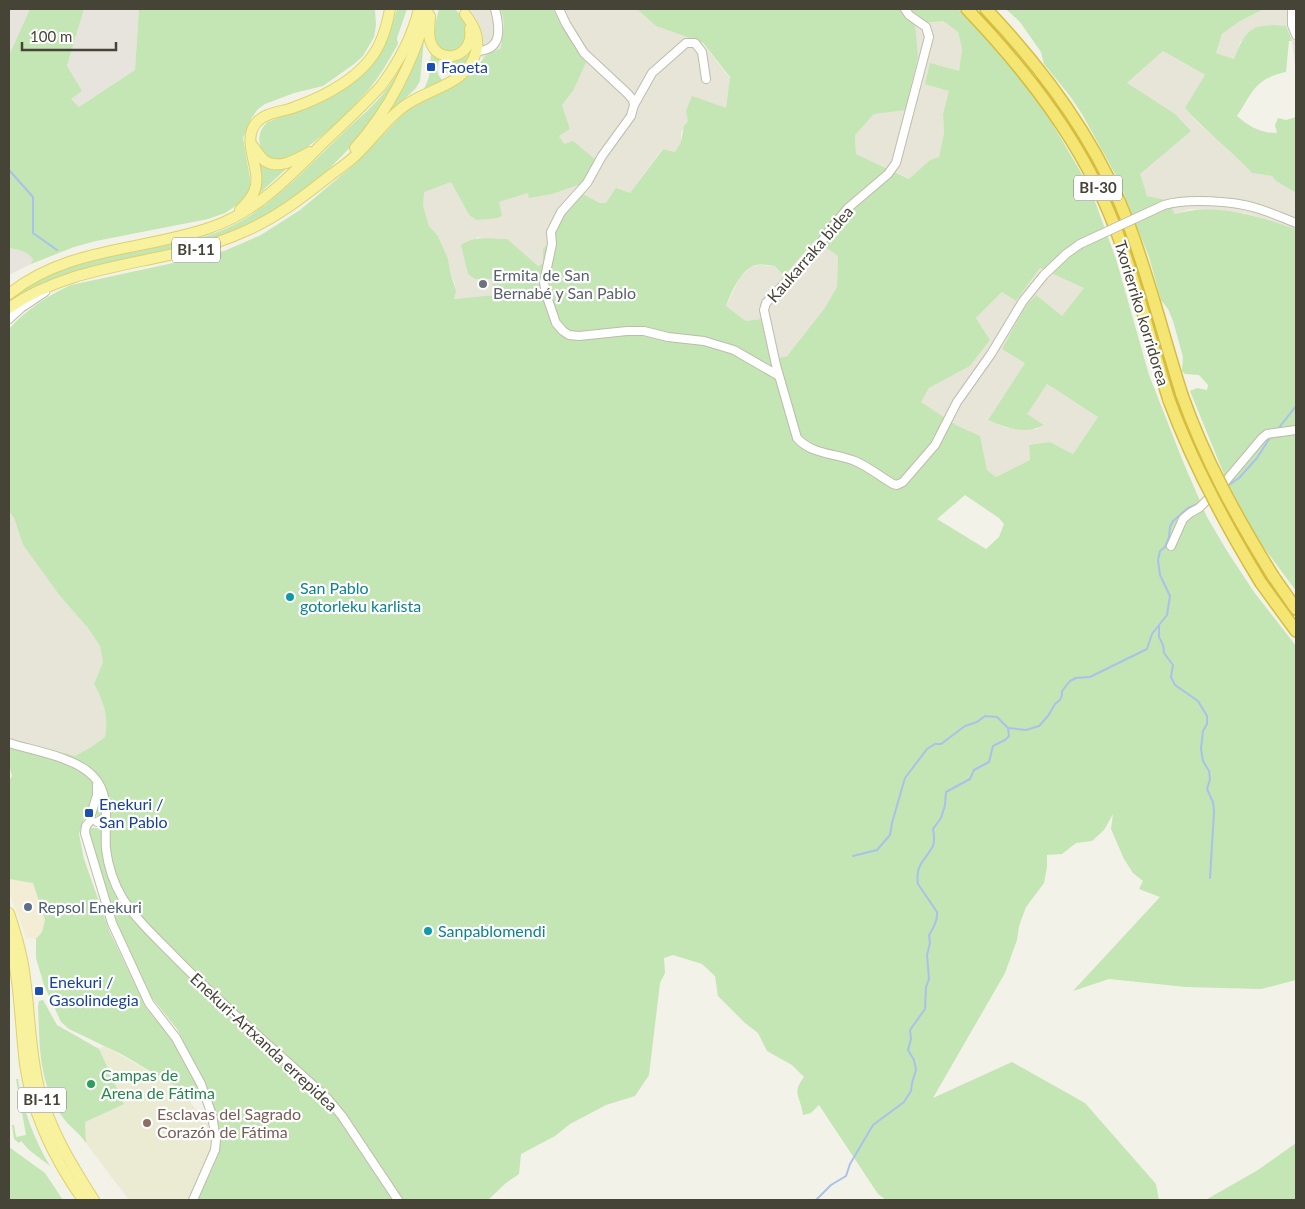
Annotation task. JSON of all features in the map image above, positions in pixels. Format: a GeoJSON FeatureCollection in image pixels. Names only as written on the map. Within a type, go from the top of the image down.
{"type":"FeatureCollection","features":[{"type":"Feature","properties":{"kind":"highway","name":"Txorierriko korridorea"},"geometry":{"type":"LineString","coordinates":[[967,9],[1007,52],[1040,93],[1069,135],[1093,177],[1111,216],[1126,256],[1169,400],[1184,439],[1223,520],[1261,583],[1296,631]]}},
{"type":"Feature","properties":{"kind":"highway","name":"Txorierriko korridorea"},"geometry":{"type":"LineString","coordinates":[[986,9],[1031,60],[1056,92],[1085,134],[1105,171],[1124,211],[1138,251],[1182,395],[1196,434],[1235,513],[1273,576],[1296,609]]}},
{"type":"Feature","properties":{"kind":"main road"},"geometry":{"type":"LineString","coordinates":[[382,9],[385,23]]}},
{"type":"Feature","properties":{"kind":"main road"},"geometry":{"type":"LineString","coordinates":[[235,217],[252,196],[257,184],[251,144],[252,130],[255,124],[261,118],[294,108],[327,92],[347,80],[364,66],[379,44],[390,9]]}},
{"type":"Feature","properties":{"kind":"main road","name":"BI-11"},"geometry":{"type":"LineString","coordinates":[[9,292],[42,272],[74,259],[196,232],[235,217],[268,195],[370,98],[392,71],[411,37],[418,9]]}},
{"type":"Feature","properties":{"kind":"main road"},"geometry":{"type":"LineString","coordinates":[[429,9],[430,39],[437,51],[447,56],[455,56],[461,53],[469,43],[471,35],[463,11]]}},
{"type":"Feature","properties":{"kind":"main road","name":"BI-11"},"geometry":{"type":"LineString","coordinates":[[9,308],[30,295],[57,283],[94,271],[182,253],[217,243],[288,208],[322,183],[357,146],[388,104],[417,46],[429,9]]}},
{"type":"Feature","properties":{"kind":"main road"},"geometry":{"type":"LineString","coordinates":[[322,183],[360,152],[403,106],[460,76],[471,65],[476,51],[477,35],[474,25],[463,11]]}},
{"type":"Feature","properties":{"kind":"main road"},"geometry":{"type":"LineString","coordinates":[[251,144],[265,161],[272,164],[293,161],[319,147]]}},
{"type":"Feature","properties":{"kind":"main road","name":"BI-11"},"geometry":{"type":"LineString","coordinates":[[9,913],[17,935],[23,963],[34,1065],[39,1088],[56,1138],[94,1200]]}},
{"type":"Feature","properties":{"kind":"main road","name":"BI-11"},"geometry":{"type":"LineString","coordinates":[[9,939],[15,964],[25,1065],[34,1108],[47,1143],[66,1176],[83,1200]]}},
{"type":"Feature","properties":{"kind":"street"},"geometry":{"type":"LineString","coordinates":[[476,51],[483,51],[489,48],[497,39],[495,9]]}},
{"type":"Feature","properties":{"kind":"street"},"geometry":{"type":"LineString","coordinates":[[559,9],[584,53],[628,94],[633,100],[634,105]]}},
{"type":"Feature","properties":{"kind":"street","name":"Kaukarraka bidea"},"geometry":{"type":"LineString","coordinates":[[905,9],[926,26],[929,37],[896,163],[888,174],[848,208],[813,254],[766,303],[764,310],[765,322],[797,438],[804,446],[846,457],[898,485],[903,482],[935,445],[957,402],[991,354],[1023,301],[1044,275],[1066,254],[1080,244],[1164,205],[1176,202],[1233,204],[1256,208],[1296,223]]}},
{"type":"Feature","properties":{"kind":"street"},"geometry":{"type":"LineString","coordinates":[[1292,9],[1292,25],[1296,35]]}},
{"type":"Feature","properties":{"kind":"street"},"geometry":{"type":"LineString","coordinates":[[706,79],[700,49],[695,43],[686,43],[652,72],[634,105],[631,116],[602,156],[587,183],[561,212],[551,232],[552,244],[544,282],[546,294],[553,315],[563,331],[569,335],[579,336],[644,331],[668,337],[704,341],[734,350],[779,376]]}},
{"type":"Feature","properties":{"kind":"street"},"geometry":{"type":"LineString","coordinates":[[9,319],[21,308],[57,283]]}},
{"type":"Feature","properties":{"kind":"street"},"geometry":{"type":"LineString","coordinates":[[1171,546],[1183,519],[1199,508],[1225,482],[1262,438],[1267,434],[1296,430]]}},
{"type":"Feature","properties":{"kind":"street"},"geometry":{"type":"LineString","coordinates":[[9,743],[83,767],[97,780],[97,795],[93,819]]}},
{"type":"Feature","properties":{"kind":"street","name":"Enekuri-Artxanda errepidea"},"geometry":{"type":"LineString","coordinates":[[97,780],[104,800],[106,848],[112,876],[123,897],[137,917],[195,979],[330,1102],[342,1116],[398,1200]]}},
{"type":"Feature","properties":{"kind":"street"},"geometry":{"type":"LineString","coordinates":[[106,817],[100,813],[86,826],[85,834],[112,923],[149,1003],[176,1038],[201,1084],[212,1115],[216,1140],[215,1150],[193,1200]]}},
{"type":"Feature","properties":{"kind":"street"},"geometry":{"type":"LineString","coordinates":[[93,819],[106,827]]}},
{"type":"Feature","properties":{"kind":"shaded area"},"geometry":{"type":"Polygon","coordinates":[[[9,9],[31,9],[9,59],[9,9]]]}},
{"type":"Feature","properties":{"kind":"shaded area"},"geometry":{"type":"Polygon","coordinates":[[[84,9],[139,9],[135,70],[79,107],[71,99],[82,91],[67,67],[84,9]]]}},
{"type":"Feature","properties":{"kind":"shaded area"},"geometry":{"type":"Polygon","coordinates":[[[469,9],[501,9],[504,23],[501,48],[482,59],[480,29],[469,9]]]}},
{"type":"Feature","properties":{"kind":"shaded area"},"geometry":{"type":"Polygon","coordinates":[[[553,9],[637,9],[656,26],[702,43],[730,78],[726,108],[688,121],[681,133],[681,142],[675,152],[662,149],[630,193],[606,203],[600,203],[583,194],[565,213],[544,257],[543,263],[537,266],[507,239],[477,237],[475,279],[492,278],[494,295],[453,299],[455,284],[448,259],[438,236],[429,226],[423,205],[423,192],[451,182],[469,215],[497,218],[499,202],[528,193],[564,145],[559,136],[570,129],[562,105],[573,91],[586,63],[553,9]]]}},
{"type":"Feature","properties":{"kind":"shaded area"},"geometry":{"type":"Polygon","coordinates":[[[1296,9],[1296,73],[1292,41],[1286,26],[1241,41],[1234,59],[1216,53],[1222,34],[1240,21],[1262,10],[1296,9]]]}},
{"type":"Feature","properties":{"kind":"shaded area"},"geometry":{"type":"Polygon","coordinates":[[[943,21],[958,32],[962,49],[959,71],[925,83],[950,91],[943,114],[944,133],[939,157],[930,160],[910,179],[856,154],[855,134],[874,114],[918,57],[914,24],[943,21]]]}},
{"type":"Feature","properties":{"kind":"shaded area"},"geometry":{"type":"Polygon","coordinates":[[[1163,51],[1206,76],[1186,109],[1199,124],[1238,158],[1252,173],[1272,176],[1276,181],[1296,193],[1296,229],[1244,213],[1190,209],[1175,214],[1167,200],[1147,196],[1139,174],[1127,83],[1163,51]]]}},
{"type":"Feature","properties":{"kind":"shaded area"},"geometry":{"type":"Polygon","coordinates":[[[815,239],[838,256],[837,287],[824,309],[787,356],[771,361],[761,319],[746,321],[726,306],[740,277],[751,267],[759,265],[775,266],[784,276],[815,239]]]}},
{"type":"Feature","properties":{"kind":"shaded area"},"geometry":{"type":"Polygon","coordinates":[[[9,248],[29,253],[33,259],[31,264],[9,275],[9,248]]]}},
{"type":"Feature","properties":{"kind":"shaded area"},"geometry":{"type":"Polygon","coordinates":[[[1040,268],[1085,287],[1025,363],[988,420],[1006,428],[1037,429],[1044,425],[1026,414],[1047,384],[1098,417],[1073,454],[1050,442],[1029,446],[1030,460],[996,477],[987,470],[980,436],[956,425],[920,402],[929,388],[970,366],[990,340],[976,318],[1002,292],[1016,301],[1040,268]]]}},
{"type":"Feature","properties":{"kind":"shaded area"},"geometry":{"type":"Polygon","coordinates":[[[9,511],[14,518],[23,545],[100,646],[103,662],[94,684],[103,702],[108,723],[105,737],[75,756],[24,742],[9,749],[9,511]]]}},
{"type":"Feature","properties":{"kind":"shaded area","name":"Repsol Enekuri"},"geometry":{"type":"Polygon","coordinates":[[[9,879],[33,883],[45,920],[42,932],[36,939],[26,938],[9,893],[9,879]]]}},
{"type":"Feature","properties":{"kind":"shaded area","name":"Esclavas del Sagrado Corazón de Fátima"},"geometry":{"type":"Polygon","coordinates":[[[104,1046],[172,1084],[184,1093],[196,1110],[207,1112],[213,1146],[199,1181],[188,1200],[129,1200],[86,1143],[85,1122],[96,1047],[99,1049],[104,1046]]]}},
{"type":"Feature","properties":{"kind":"green space"},"geometry":{"type":"Polygon","coordinates":[[[30,9],[84,9],[67,66],[82,91],[71,99],[79,107],[135,70],[139,9],[375,9],[376,25],[374,37],[363,56],[354,64],[323,86],[294,93],[265,104],[258,109],[252,117],[243,138],[250,187],[248,195],[240,203],[225,213],[208,219],[96,241],[74,247],[31,264],[33,259],[28,254],[9,248],[9,56],[30,9]]]}},
{"type":"Feature","properties":{"kind":"green space"},"geometry":{"type":"Polygon","coordinates":[[[397,9],[407,9],[397,38],[398,44],[369,89],[332,127],[303,150],[291,157],[280,160],[267,156],[260,146],[259,140],[263,127],[268,122],[329,97],[353,80],[384,45],[397,9]]]}},
{"type":"Feature","properties":{"kind":"green space"},"geometry":{"type":"Polygon","coordinates":[[[439,9],[455,9],[464,21],[467,32],[465,41],[460,48],[452,51],[445,50],[439,46],[435,36],[435,26],[439,9]]]}},
{"type":"Feature","properties":{"kind":"green space"},"geometry":{"type":"Polygon","coordinates":[[[501,9],[553,9],[586,63],[573,91],[562,105],[570,129],[559,136],[564,144],[573,141],[596,160],[581,184],[552,194],[529,198],[528,193],[499,202],[502,216],[497,218],[477,220],[469,215],[451,182],[424,192],[423,205],[429,226],[438,236],[448,259],[456,291],[454,299],[494,295],[492,279],[475,279],[468,274],[461,245],[477,239],[507,239],[538,266],[543,263],[543,249],[549,242],[561,219],[583,194],[600,203],[606,203],[616,188],[630,193],[663,149],[675,152],[681,142],[684,126],[688,121],[686,111],[692,96],[726,108],[730,77],[703,43],[656,26],[637,9],[958,9],[990,42],[1041,104],[1080,171],[1093,196],[1116,259],[1149,375],[1207,517],[1254,592],[1296,646],[1296,980],[1261,989],[1186,987],[1109,979],[1073,991],[1160,897],[1139,889],[1143,881],[1133,873],[1124,859],[1111,829],[1113,814],[1104,830],[1092,841],[1076,843],[1062,854],[1047,855],[1044,883],[1026,907],[1005,973],[933,1098],[1012,1062],[1085,1103],[1156,1184],[1159,1200],[886,1200],[878,1194],[819,1105],[811,1113],[803,1115],[797,1091],[804,1077],[792,1065],[767,1051],[758,1033],[718,996],[715,976],[702,964],[673,955],[664,958],[665,973],[660,983],[649,1075],[635,1096],[606,1105],[570,1124],[555,1136],[521,1154],[519,1174],[488,1200],[198,1200],[216,1160],[220,1136],[212,1104],[203,1081],[177,1029],[148,993],[114,919],[91,845],[90,828],[101,828],[92,803],[79,834],[84,859],[109,930],[147,1009],[168,1034],[190,1071],[200,1093],[184,1093],[123,1055],[69,1029],[61,1022],[44,985],[36,958],[36,939],[42,932],[45,920],[33,883],[9,879],[9,781],[12,776],[9,765],[9,749],[24,742],[75,756],[105,737],[105,710],[94,684],[103,662],[100,646],[88,628],[60,596],[23,545],[14,518],[9,511],[9,329],[38,304],[71,285],[224,251],[261,235],[300,210],[355,164],[406,111],[471,75],[486,55],[501,48],[504,23],[501,9]],[[943,21],[915,24],[918,57],[905,110],[874,114],[855,135],[856,154],[909,179],[930,160],[939,157],[944,133],[943,114],[949,91],[925,84],[930,63],[959,71],[962,49],[958,32],[943,21]],[[815,240],[784,276],[775,266],[760,265],[751,267],[739,279],[726,306],[746,321],[761,319],[771,360],[787,356],[824,309],[837,287],[838,256],[815,240]],[[1040,268],[1016,301],[1002,292],[976,318],[990,340],[970,366],[929,388],[921,402],[956,425],[980,436],[987,470],[996,477],[1030,460],[1029,445],[1050,442],[1073,454],[1098,417],[1047,384],[1027,414],[1044,425],[1030,430],[1023,430],[1002,426],[988,420],[1025,363],[1002,349],[1025,307],[1036,295],[1062,316],[1084,288],[1040,268]],[[965,495],[937,519],[986,549],[999,537],[1004,524],[999,518],[965,495]]]}},
{"type":"Feature","properties":{"kind":"green space"},"geometry":{"type":"Polygon","coordinates":[[[1006,9],[1286,9],[1262,10],[1240,21],[1222,34],[1216,53],[1234,59],[1243,40],[1252,30],[1266,26],[1286,26],[1292,41],[1289,41],[1286,72],[1267,78],[1261,83],[1251,93],[1237,116],[1256,129],[1277,133],[1275,125],[1278,118],[1286,120],[1296,117],[1296,193],[1276,181],[1272,176],[1252,173],[1185,108],[1205,75],[1163,51],[1127,83],[1175,114],[1191,131],[1140,174],[1147,196],[1167,200],[1175,214],[1206,209],[1221,210],[1251,215],[1296,229],[1296,591],[1262,545],[1228,484],[1190,391],[1197,388],[1207,390],[1208,385],[1199,375],[1185,374],[1182,371],[1183,357],[1173,321],[1168,309],[1161,300],[1149,257],[1119,181],[1082,114],[1044,64],[1041,52],[1020,22],[1006,9]]]}},
{"type":"Feature","properties":{"kind":"green space"},"geometry":{"type":"Polygon","coordinates":[[[424,40],[420,81],[416,88],[383,120],[412,70],[424,40]]]}},
{"type":"Feature","properties":{"kind":"green space"},"geometry":{"type":"Polygon","coordinates":[[[473,48],[469,61],[463,68],[451,75],[445,72],[445,62],[467,56],[473,48]]]}},
{"type":"Feature","properties":{"kind":"green space"},"geometry":{"type":"Polygon","coordinates":[[[431,53],[440,59],[438,65],[439,77],[444,81],[424,89],[429,77],[431,53]]]}},
{"type":"Feature","properties":{"kind":"green space"},"geometry":{"type":"Polygon","coordinates":[[[408,54],[387,99],[367,129],[319,178],[280,207],[216,238],[176,249],[97,265],[66,274],[43,284],[9,304],[9,299],[23,290],[45,277],[69,267],[103,257],[209,235],[228,228],[246,218],[279,194],[371,107],[389,86],[408,54]]]}},
{"type":"Feature","properties":{"kind":"green space"},"geometry":{"type":"Polygon","coordinates":[[[256,158],[279,169],[287,168],[260,193],[262,178],[256,158]]]}},
{"type":"Feature","properties":{"kind":"green space"},"geometry":{"type":"Polygon","coordinates":[[[43,1000],[57,1025],[99,1049],[124,1104],[85,1122],[86,1143],[61,1115],[53,1102],[44,1076],[39,1036],[38,1007],[39,1001],[43,1000]]]}},
{"type":"Feature","properties":{"kind":"green space"},"geometry":{"type":"Polygon","coordinates":[[[16,1079],[18,1079],[30,1124],[50,1166],[29,1150],[21,1141],[19,1143],[14,1139],[12,1125],[14,1125],[16,1137],[26,1135],[16,1079]]]}},
{"type":"Feature","properties":{"kind":"green space"},"geometry":{"type":"Polygon","coordinates":[[[1296,1143],[1296,1200],[1207,1200],[1258,1170],[1296,1143]]]}},
{"type":"Feature","properties":{"kind":"green space"},"geometry":{"type":"Polygon","coordinates":[[[9,1147],[45,1173],[63,1200],[9,1200],[9,1147]]]}},
{"type":"Feature","properties":{"kind":"waterway"},"geometry":{"type":"LineString","coordinates":[[9,170],[33,197],[33,233],[57,250]]}},
{"type":"Feature","properties":{"kind":"waterway"},"geometry":{"type":"LineString","coordinates":[[1278,429],[1296,406]]}},
{"type":"Feature","properties":{"kind":"waterway"},"geometry":{"type":"LineString","coordinates":[[1229,485],[1239,478],[1257,458],[1271,436]]}},
{"type":"Feature","properties":{"kind":"waterway"},"geometry":{"type":"LineString","coordinates":[[1198,504],[1188,508],[1173,521],[1165,547],[1160,551],[1158,560],[1160,575],[1170,596],[1167,615],[1159,625],[1159,637],[1164,653],[1173,665],[1171,677],[1175,685],[1198,701],[1207,716],[1201,749],[1203,761],[1209,771],[1210,779],[1207,789],[1213,802],[1214,812],[1210,878]]}},
{"type":"Feature","properties":{"kind":"waterway"},"geometry":{"type":"LineString","coordinates":[[816,1200],[831,1185],[846,1176],[850,1164],[873,1125],[904,1102],[911,1091],[916,1070],[914,1060],[908,1050],[911,1039],[910,1030],[925,1009],[926,987],[929,979],[927,955],[930,943],[929,935],[937,919],[937,912],[918,884],[917,877],[921,863],[933,846],[933,829],[941,818],[946,792],[970,779],[974,770],[989,762],[993,746],[1009,736],[1008,728],[1026,730],[1039,726],[1060,700],[1062,691],[1070,681],[1076,678],[1090,677],[1147,649],[1152,634],[1159,625]]}},
{"type":"Feature","properties":{"kind":"waterway"},"geometry":{"type":"LineString","coordinates":[[853,856],[877,850],[890,835],[905,778],[927,749],[935,744],[941,744],[965,726],[977,722],[985,716],[997,717],[1008,728]]}},
{"type":"Feature","properties":{"kind":"place","name":"Faoeta"},"geometry":{"type":"Point","coordinates":[431,67]}},
{"type":"Feature","properties":{"kind":"place","name":"Ermita de San Bernabé y San Pablo"},"geometry":{"type":"Point","coordinates":[483,284]}},
{"type":"Feature","properties":{"kind":"place","name":"San Pablo gotorleku karlista"},"geometry":{"type":"Point","coordinates":[290,597]}},
{"type":"Feature","properties":{"kind":"place","name":"Enekuri / San Pablo"},"geometry":{"type":"Point","coordinates":[89,813]}},
{"type":"Feature","properties":{"kind":"place","name":"Repsol Enekuri"},"geometry":{"type":"Point","coordinates":[28,907]}},
{"type":"Feature","properties":{"kind":"place","name":"Sanpablomendi"},"geometry":{"type":"Point","coordinates":[428,931]}},
{"type":"Feature","properties":{"kind":"place","name":"Enekuri / Gasolindegia"},"geometry":{"type":"Point","coordinates":[39,991]}},
{"type":"Feature","properties":{"kind":"place","name":"Campas de Arena de Fátima"},"geometry":{"type":"Point","coordinates":[91,1084]}},
{"type":"Feature","properties":{"kind":"place","name":"Esclavas del Sagrado Corazón de Fátima"},"geometry":{"type":"Point","coordinates":[147,1123]}}]}
